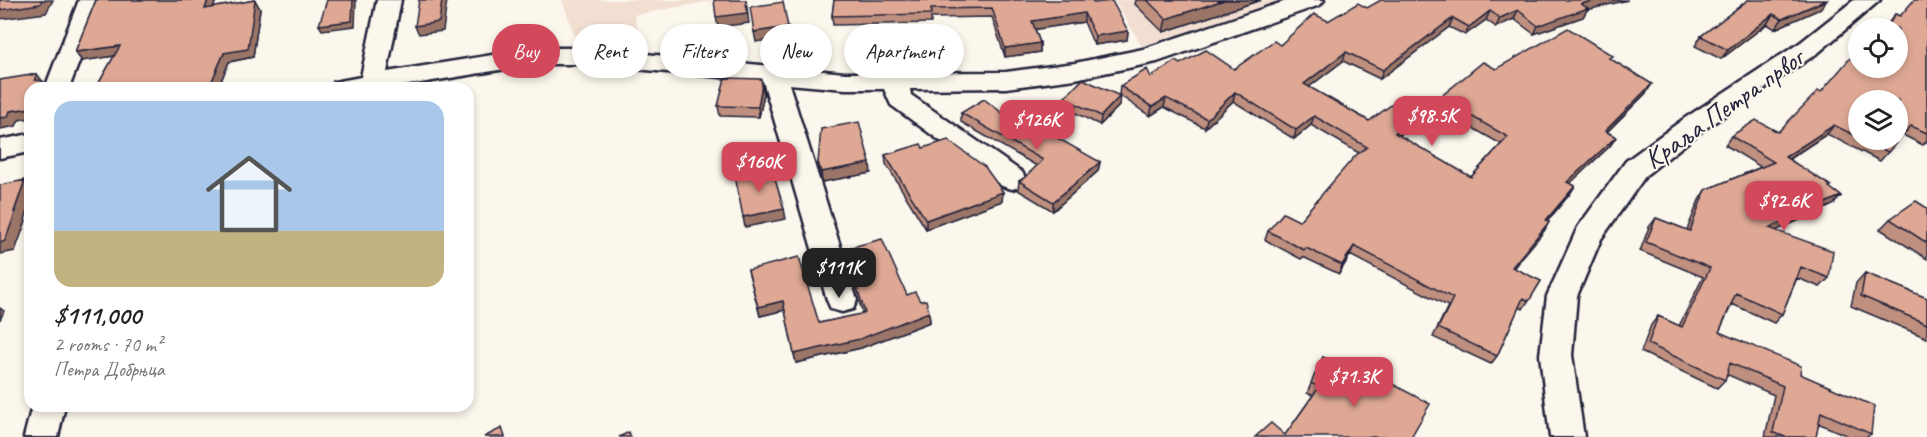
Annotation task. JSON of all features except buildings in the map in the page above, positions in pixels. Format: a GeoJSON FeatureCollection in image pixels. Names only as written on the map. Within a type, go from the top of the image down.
{"type":"FeatureCollection","features":[{"type":"Feature","properties":{"kind":"street"},"geometry":{"type":"LineString","coordinates":[[59,82],[91,0]]}},
{"type":"Feature","properties":{"kind":"street"},"geometry":{"type":"LineString","coordinates":[[372,82],[389,0]]}},
{"type":"Feature","properties":{"kind":"street"},"geometry":{"type":"LineString","coordinates":[[815,78],[895,82],[1006,80],[1076,71],[1148,56],[1312,0]]}},
{"type":"Feature","properties":{"kind":"street","name":"Краља Петра првог"},"geometry":{"type":"LineString","coordinates":[[1567,437],[1556,355],[1562,296],[1588,235],[1636,168],[1694,124],[1810,47],[1868,0]]}},
{"type":"Feature","properties":{"kind":"street"},"geometry":{"type":"LineString","coordinates":[[384,82],[536,56],[582,56],[760,73]]}},
{"type":"Feature","properties":{"kind":"street"},"geometry":{"type":"LineString","coordinates":[[776,78],[842,300]]}},
{"type":"Feature","properties":{"kind":"street"},"geometry":{"type":"LineString","coordinates":[[895,82],[900,99],[1012,179]]}},
{"type":"Feature","properties":{"kind":"street"},"geometry":{"type":"LineString","coordinates":[[0,149],[24,144]]}},
{"type":"Feature","properties":{"kind":"street"},"geometry":{"type":"LineString","coordinates":[[41,437],[47,412]]}},
{"type":"Feature","properties":{"kind":"shaded area"},"geometry":{"type":"Polygon","coordinates":[[[562,0],[717,0],[634,15],[636,24],[572,24],[572,28],[562,0]]]}},
{"type":"Feature","properties":{"kind":"shaded area"},"geometry":{"type":"Polygon","coordinates":[[[1114,0],[1312,0],[1148,56],[1114,0]]]}}]}
